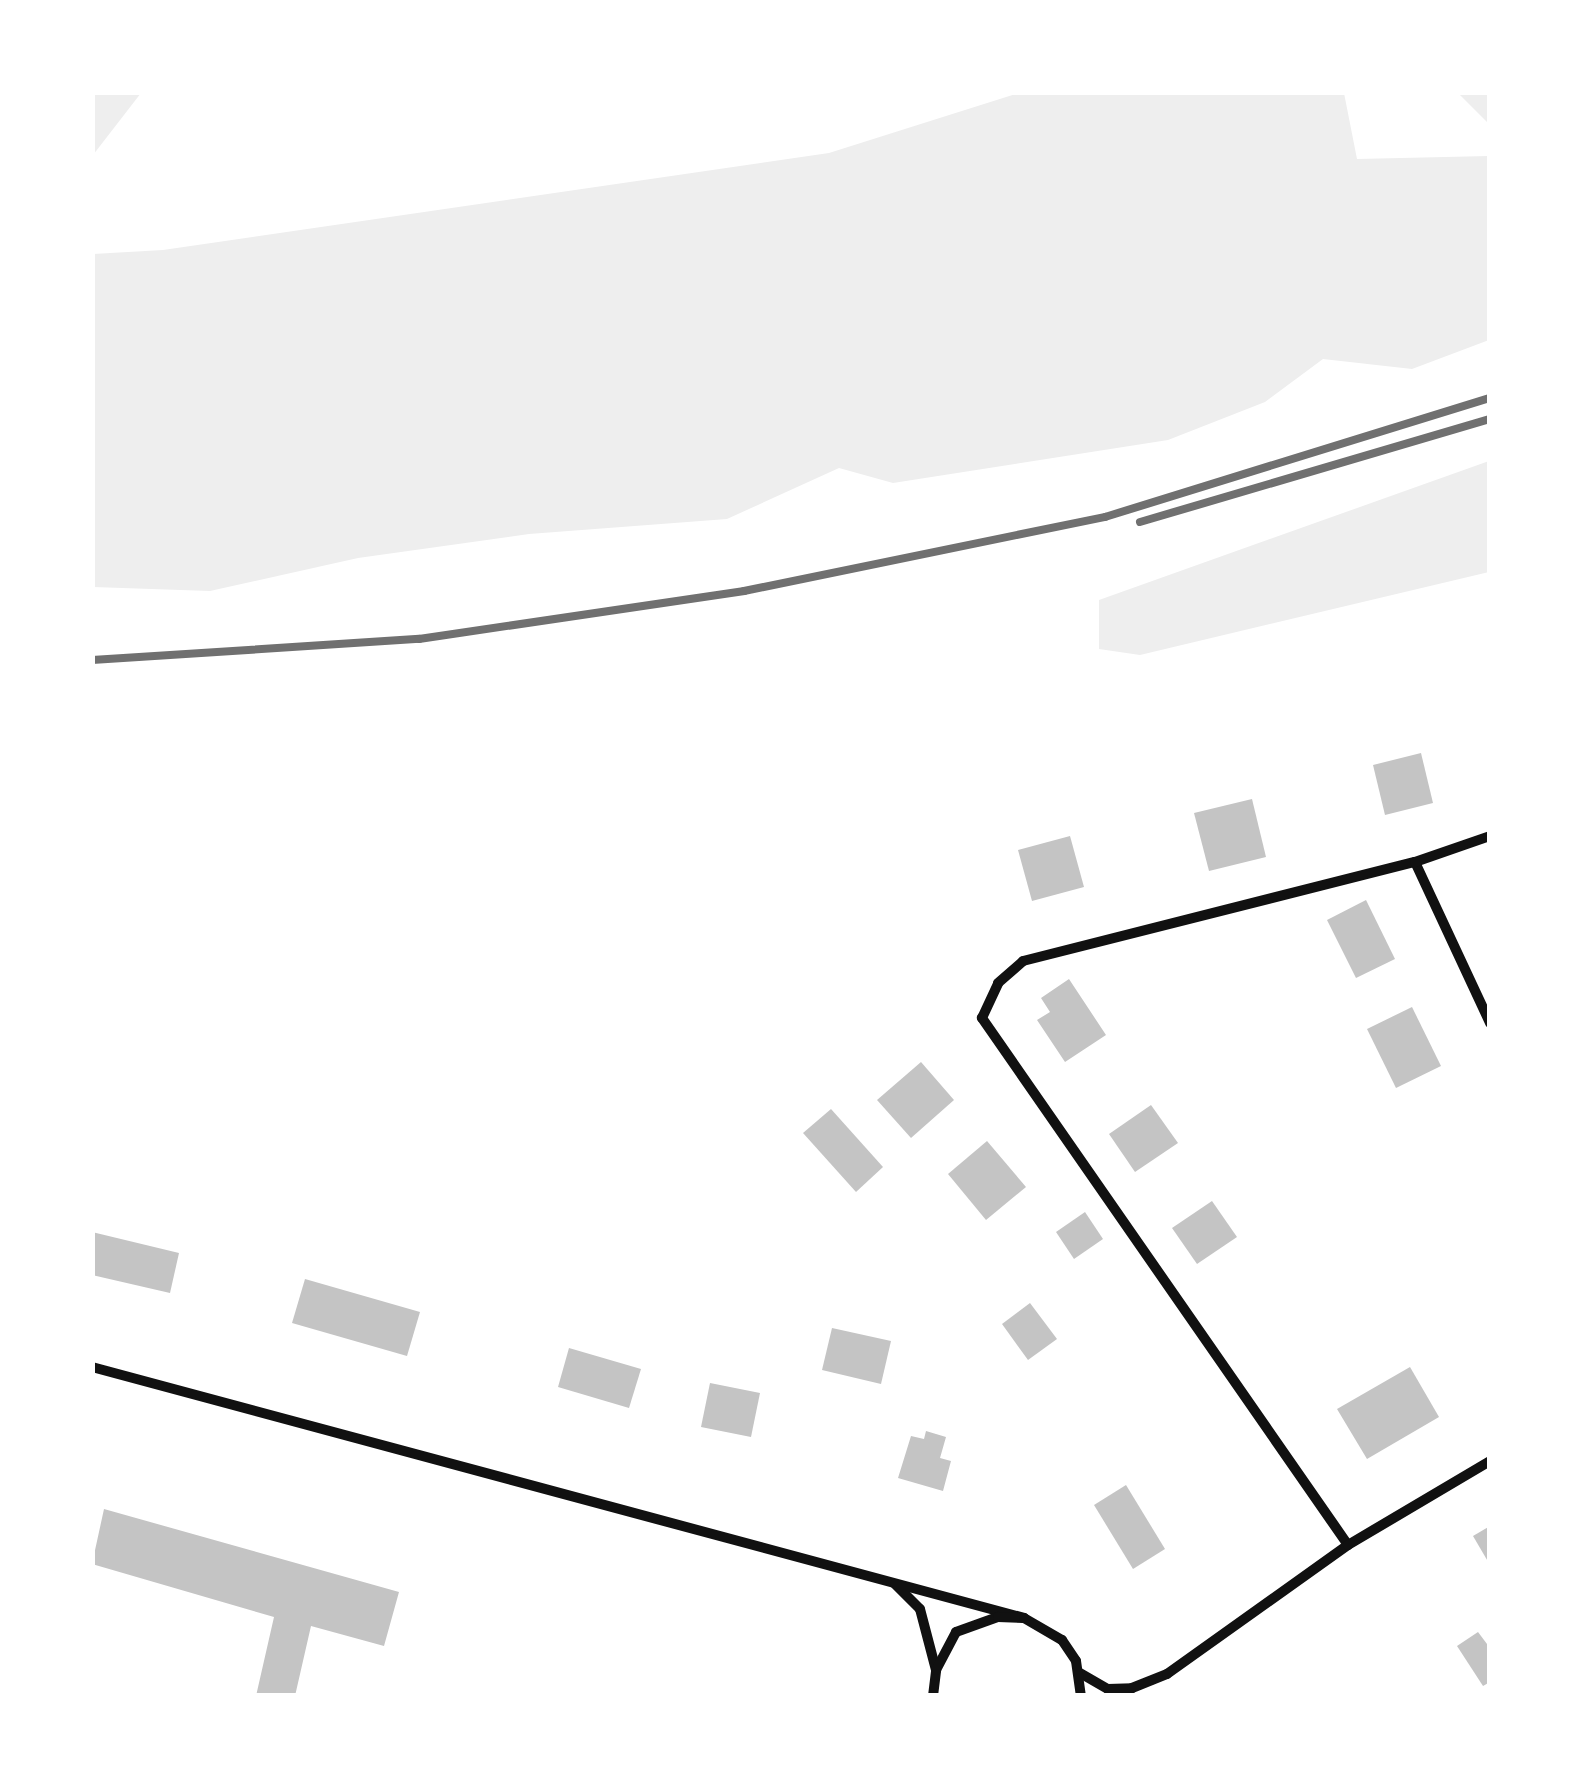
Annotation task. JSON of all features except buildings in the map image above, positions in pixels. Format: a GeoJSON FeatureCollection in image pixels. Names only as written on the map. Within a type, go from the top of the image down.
{"type":"FeatureCollection","features":[{"type":"Feature","properties":{"kind":"street"},"geometry":{"type":"LineString","coordinates":[[1348,1545],[982,1018],[998,983],[1023,961],[1415,862],[1490,836]]}},
{"type":"Feature","properties":{"kind":"street"},"geometry":{"type":"LineString","coordinates":[[1415,862],[1490,1023]]}},
{"type":"Feature","properties":{"kind":"street"},"geometry":{"type":"LineString","coordinates":[[92,1367],[1024,1618],[1062,1640],[1080,1673],[1081,1696]]}},
{"type":"Feature","properties":{"kind":"street"},"geometry":{"type":"LineString","coordinates":[[1102,1696],[1167,1674],[1348,1545],[1490,1461]]}},
{"type":"Feature","properties":{"kind":"street"},"geometry":{"type":"LineString","coordinates":[[894,1583],[920,1609],[936,1670]]}},
{"type":"Feature","properties":{"kind":"street"},"geometry":{"type":"LineString","coordinates":[[932,1696],[936,1670],[956,1632],[998,1616],[1024,1618]]}},
{"type":"Feature","properties":{"kind":"street"},"geometry":{"type":"LineString","coordinates":[[1080,1673],[1108,1689],[1132,1688]]}},
{"type":"Feature","properties":{"kind":"shaded area"},"geometry":{"type":"Polygon","coordinates":[[[92,93],[141,93],[93,155],[92,93]]]}},
{"type":"Feature","properties":{"kind":"shaded area"},"geometry":{"type":"Polygon","coordinates":[[[1019,93],[1344,93],[1357,159],[1489,156],[1489,340],[1412,369],[1323,359],[1265,402],[1168,440],[893,483],[839,468],[727,519],[529,534],[358,558],[210,591],[93,587],[93,254],[163,250],[829,153],[1019,93]]]}},
{"type":"Feature","properties":{"kind":"shaded area"},"geometry":{"type":"Polygon","coordinates":[[[1458,93],[1489,93],[1489,124],[1458,93]]]}},
{"type":"Feature","properties":{"kind":"shaded area"},"geometry":{"type":"Polygon","coordinates":[[[1489,461],[1489,572],[1140,655],[1099,649],[1099,600],[1489,461]]]}},
{"type":"Feature","properties":{"kind":"railway"},"geometry":{"type":"LineString","coordinates":[[92,660],[419,639],[744,591],[1105,517],[1490,398]]}},
{"type":"Feature","properties":{"kind":"railway"},"geometry":{"type":"LineString","coordinates":[[1140,522],[1490,419]]}}]}
